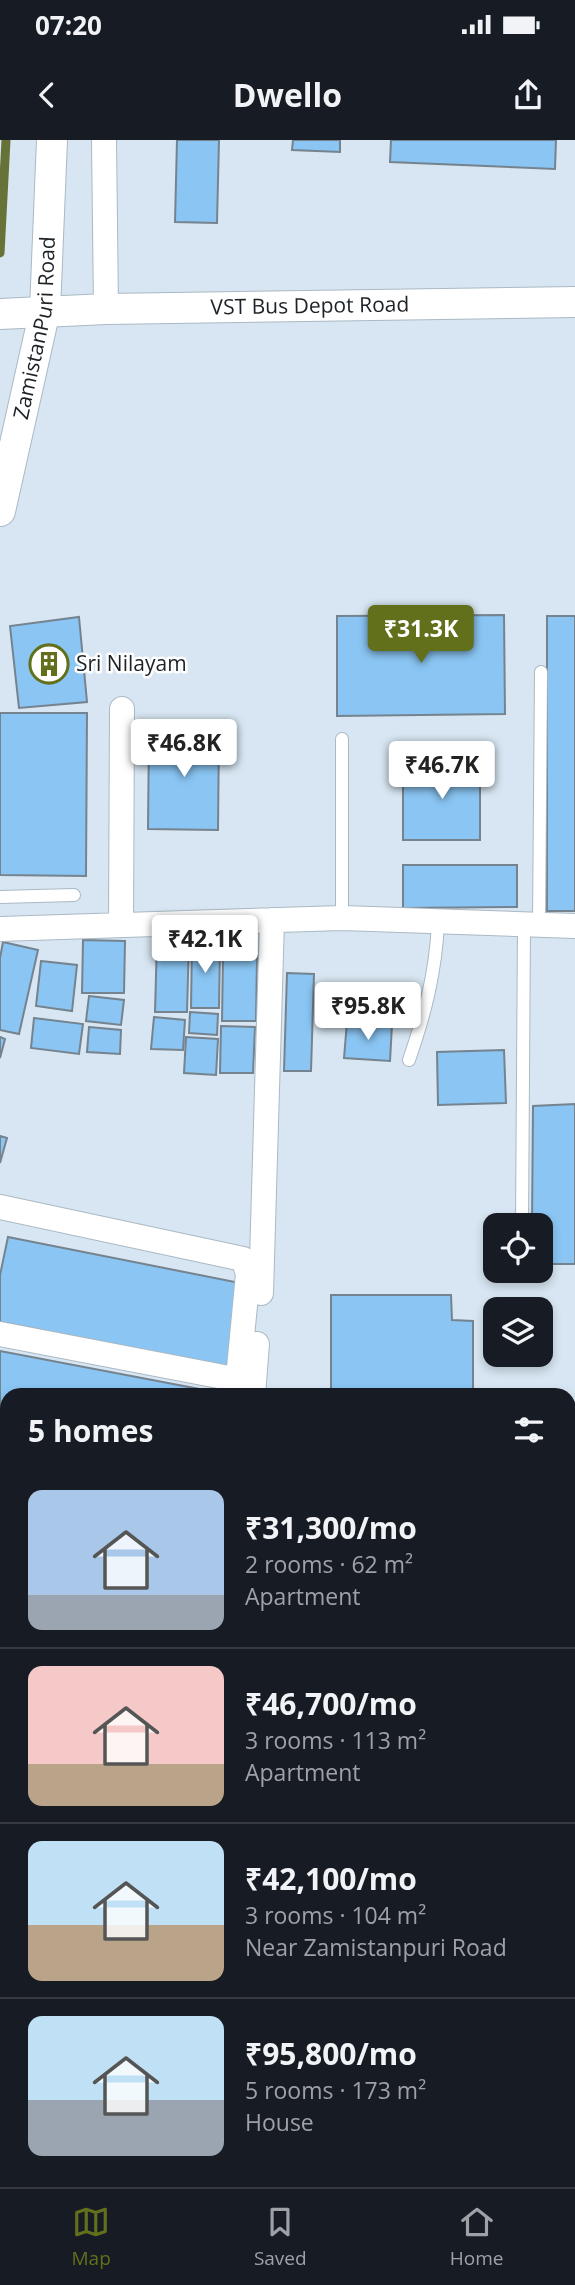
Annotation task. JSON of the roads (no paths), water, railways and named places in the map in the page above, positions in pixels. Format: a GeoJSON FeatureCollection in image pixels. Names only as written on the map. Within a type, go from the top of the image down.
{"type":"FeatureCollection","features":[{"type":"Feature","properties":{"kind":"street","name":"ZamistanPuri Road"},"geometry":{"type":"LineString","coordinates":[[0,512],[23,312],[52,140]]}},
{"type":"Feature","properties":{"kind":"street"},"geometry":{"type":"LineString","coordinates":[[104,140],[106,309]]}},
{"type":"Feature","properties":{"kind":"street","name":"VST Bus Depot Road"},"geometry":{"type":"LineString","coordinates":[[23,312],[575,302]]}},
{"type":"Feature","properties":{"kind":"street"},"geometry":{"type":"LineString","coordinates":[[121,919],[122,709]]}},
{"type":"Feature","properties":{"kind":"street"},"geometry":{"type":"LineString","coordinates":[[0,929],[121,919],[342,918],[575,926]]}},
{"type":"Feature","properties":{"kind":"street"},"geometry":{"type":"LineString","coordinates":[[254,1388],[262,1284],[272,920]]}},
{"type":"Feature","properties":{"kind":"street"},"geometry":{"type":"LineString","coordinates":[[0,1207],[243,1259],[248,1274],[239,1368],[234,1379],[0,1334]]}},
{"type":"Feature","properties":{"kind":"lane"},"geometry":{"type":"LineString","coordinates":[[522,1213],[541,673]]}},
{"type":"Feature","properties":{"kind":"lane"},"geometry":{"type":"LineString","coordinates":[[342,739],[342,918]]}},
{"type":"Feature","properties":{"kind":"lane"},"geometry":{"type":"LineString","coordinates":[[0,897],[74,895]]}},
{"type":"Feature","properties":{"kind":"lane"},"geometry":{"type":"LineString","coordinates":[[409,1060],[426,1011],[437,955],[438,922]]}},
{"type":"Feature","properties":{"kind":"waterway"},"geometry":{"type":"LineString","coordinates":[[0,253],[6,140]]}},
{"type":"Feature","properties":{"kind":"place","name":"Sri Nilayam"},"geometry":{"type":"Point","coordinates":[49,664]}}]}
